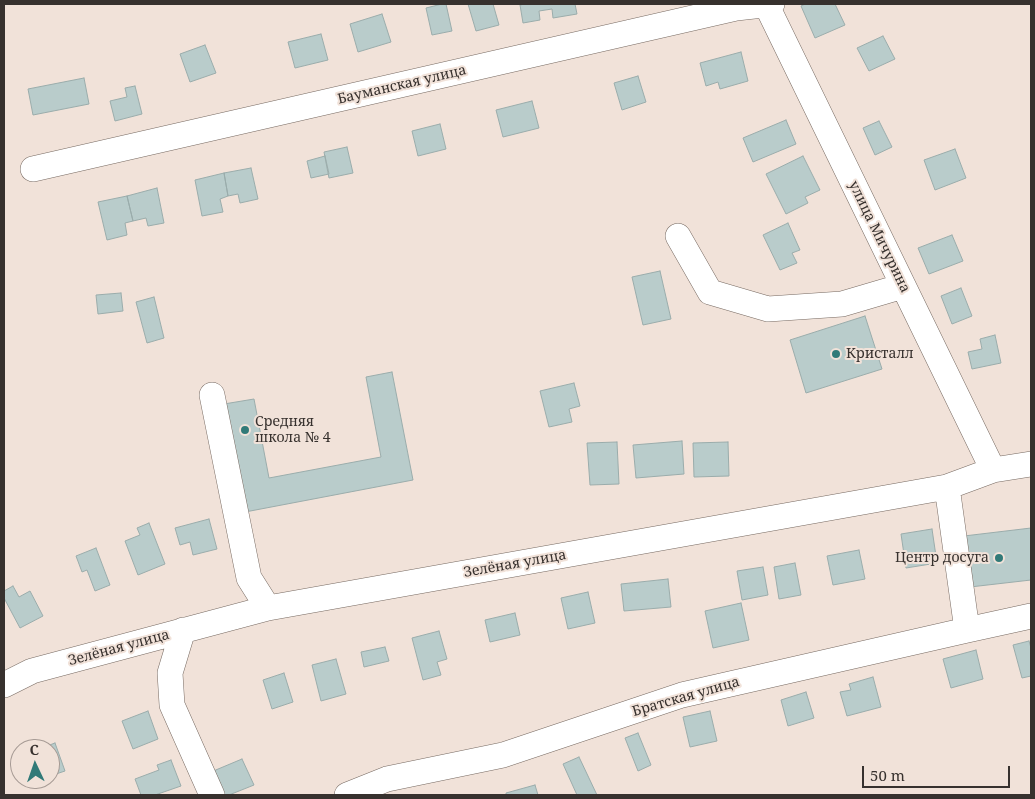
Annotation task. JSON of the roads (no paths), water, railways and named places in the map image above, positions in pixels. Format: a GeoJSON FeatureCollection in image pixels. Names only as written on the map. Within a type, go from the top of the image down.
{"type":"FeatureCollection","features":[{"type":"Feature","properties":{"kind":"street","name":"Бауманская улица"},"geometry":{"type":"LineString","coordinates":[[33,169],[736,8],[768,4]]}},
{"type":"Feature","properties":{"kind":"street","name":"улица Мичурина"},"geometry":{"type":"LineString","coordinates":[[768,4],[993,470]]}},
{"type":"Feature","properties":{"kind":"street"},"geometry":{"type":"LineString","coordinates":[[678,236],[710,292],[768,309],[842,304],[903,286]]}},
{"type":"Feature","properties":{"kind":"street"},"geometry":{"type":"LineString","coordinates":[[212,394],[249,578],[268,608]]}},
{"type":"Feature","properties":{"kind":"street","name":"Зелёная улица"},"geometry":{"type":"LineString","coordinates":[[4,685],[32,671],[268,608],[947,487],[993,470],[1031,464]]}},
{"type":"Feature","properties":{"kind":"street"},"geometry":{"type":"LineString","coordinates":[[947,487],[967,630]]}},
{"type":"Feature","properties":{"kind":"street","name":"Братская улица"},"geometry":{"type":"LineString","coordinates":[[347,795],[387,778],[503,755],[682,695],[1031,616]]}},
{"type":"Feature","properties":{"kind":"street"},"geometry":{"type":"LineString","coordinates":[[183,630],[170,673],[172,705],[212,795]]}},
{"type":"Feature","properties":{"kind":"place","name":"Кристалл"},"geometry":{"type":"Point","coordinates":[836,354]}},
{"type":"Feature","properties":{"kind":"place","name":"Средняя школа № 4"},"geometry":{"type":"Point","coordinates":[245,430]}},
{"type":"Feature","properties":{"kind":"place","name":"Центр досуга"},"geometry":{"type":"Point","coordinates":[999,558]}}]}
